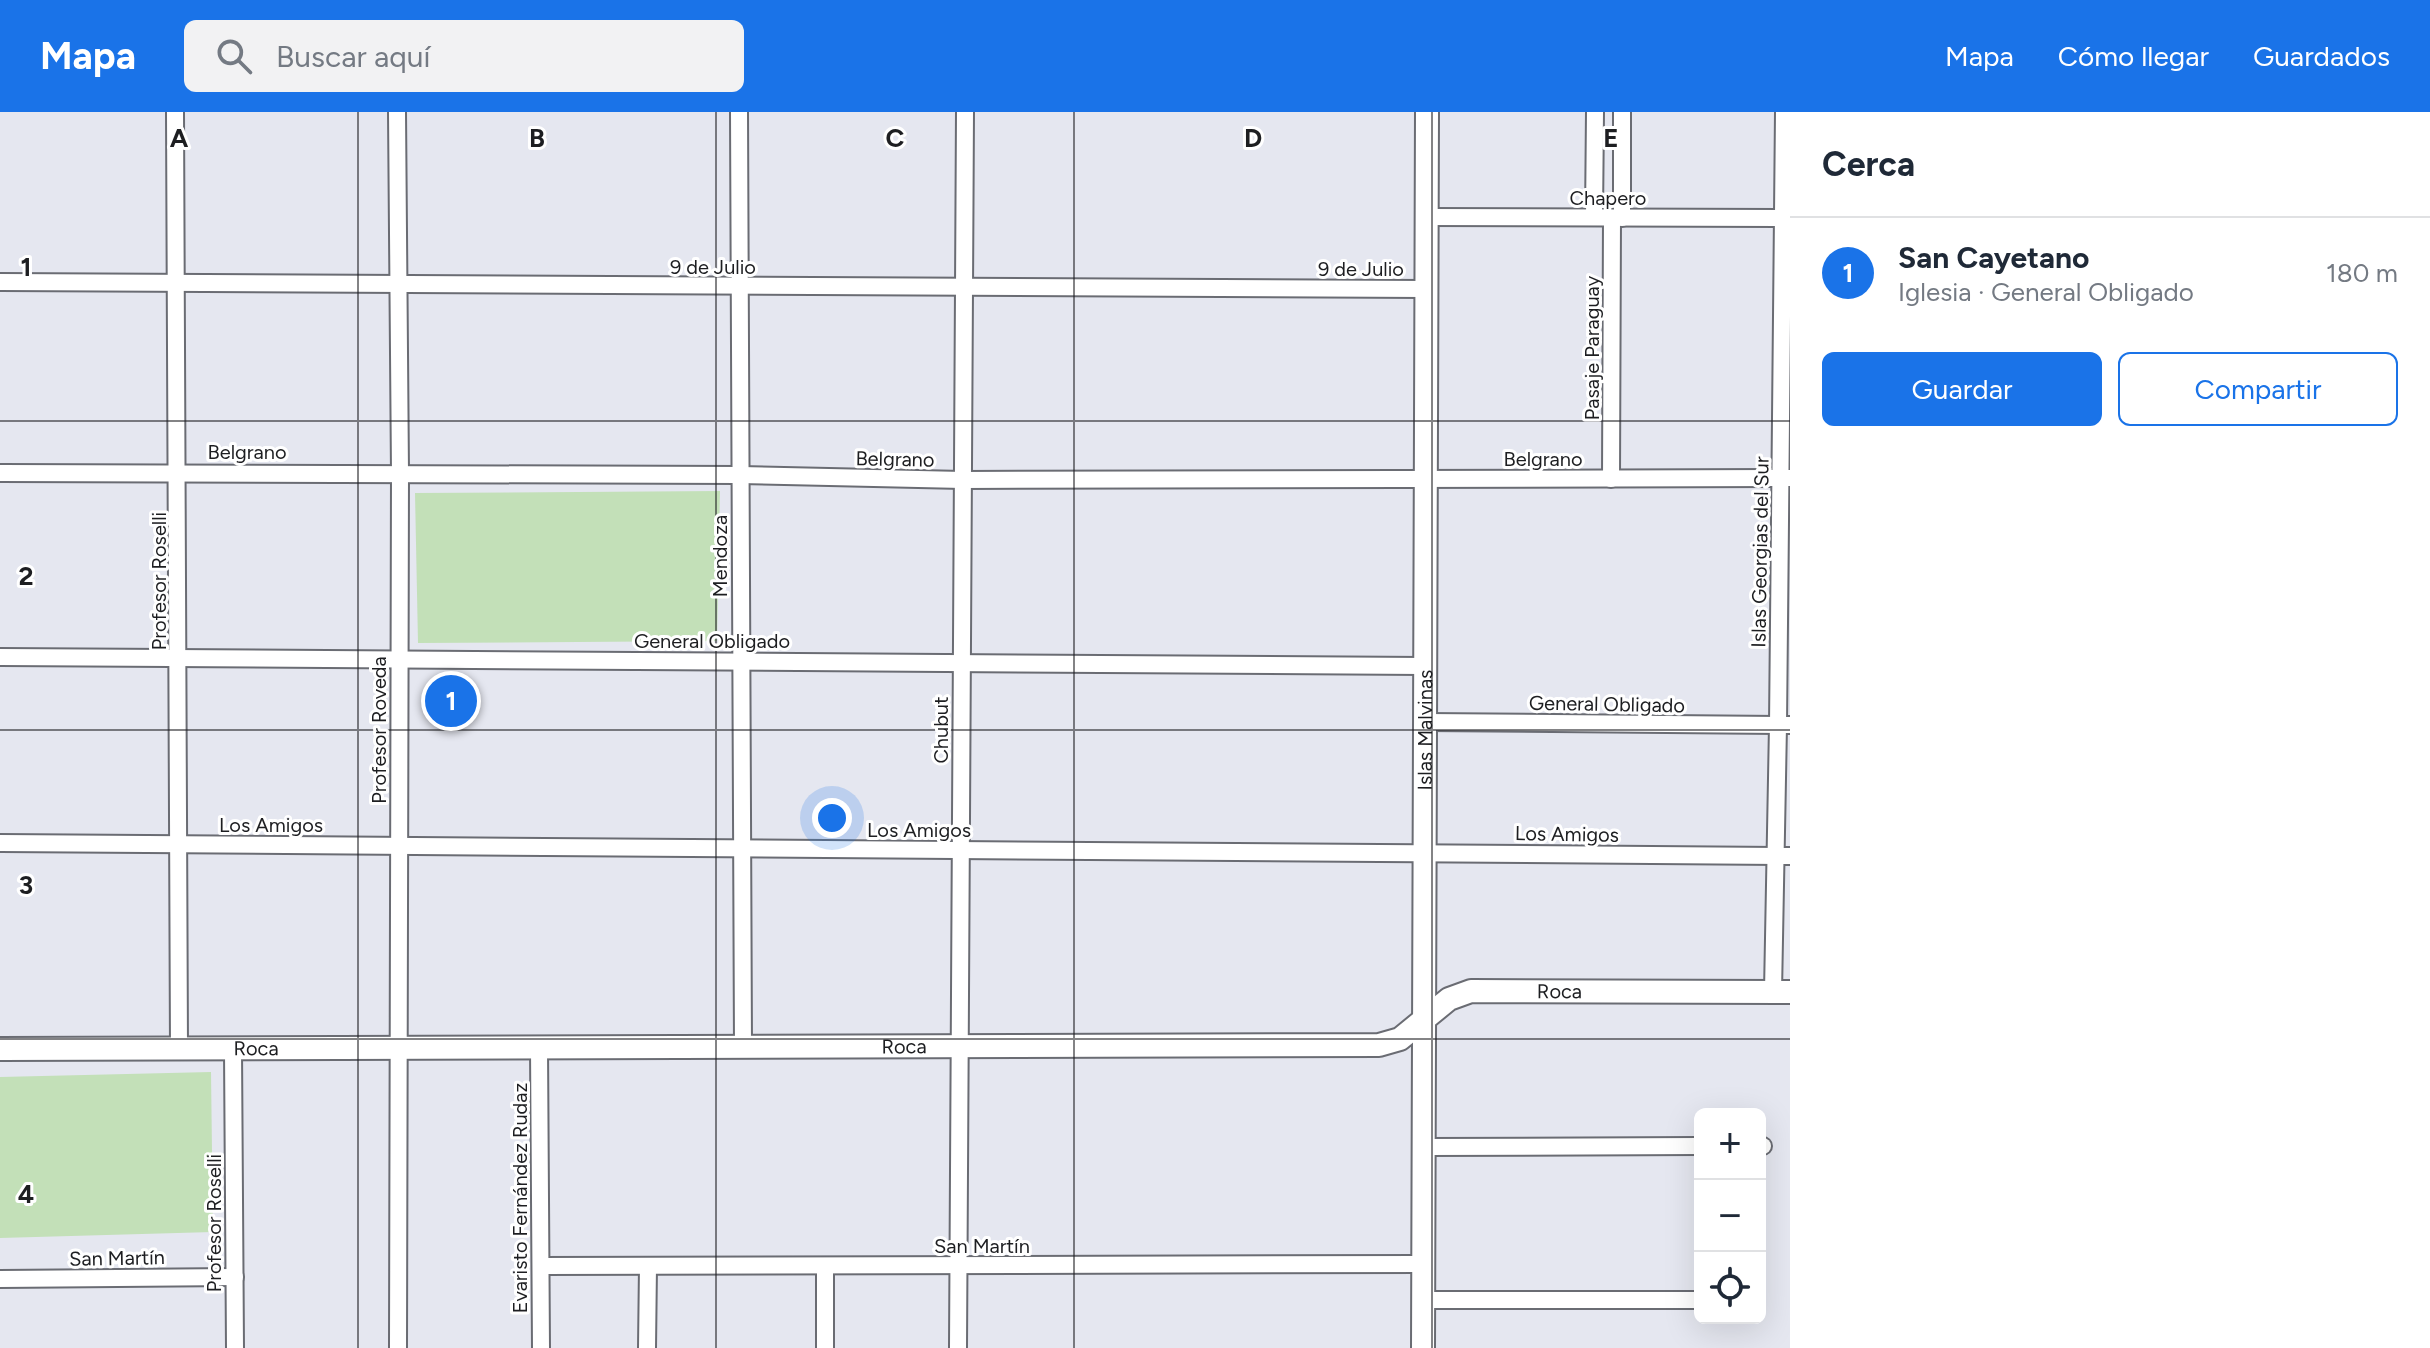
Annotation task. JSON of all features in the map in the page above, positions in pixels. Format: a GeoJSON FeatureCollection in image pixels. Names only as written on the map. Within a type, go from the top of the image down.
{"type":"FeatureCollection","features":[{"type":"Feature","properties":{"kind":"street","name":"Profesor Roselli"},"geometry":{"type":"LineString","coordinates":[[175,112],[179,472],[179,1050]]}},
{"type":"Feature","properties":{"kind":"street","name":"Profesor Roveda"},"geometry":{"type":"LineString","coordinates":[[397,112],[400,473],[398,1348]]}},
{"type":"Feature","properties":{"kind":"street","name":"Mendoza"},"geometry":{"type":"LineString","coordinates":[[739,112],[743,1047]]}},
{"type":"Feature","properties":{"kind":"street","name":"Chubut"},"geometry":{"type":"LineString","coordinates":[[958,1348],[957,1046],[965,112]]}},
{"type":"Feature","properties":{"kind":"street","name":"Islas Malvinas"},"geometry":{"type":"LineString","coordinates":[[1423,1348],[1427,112]]}},
{"type":"Feature","properties":{"kind":"street"},"geometry":{"type":"LineString","coordinates":[[1594,217],[1595,112]]}},
{"type":"Feature","properties":{"kind":"street","name":"Pasaje Paraguay"},"geometry":{"type":"LineString","coordinates":[[1611,479],[1622,112]]}},
{"type":"Feature","properties":{"kind":"street","name":"Islas Georgias del Sur"},"geometry":{"type":"LineString","coordinates":[[1781,992],[1787,218],[1784,112]]}},
{"type":"Feature","properties":{"kind":"street","name":"Chapero"},"geometry":{"type":"LineString","coordinates":[[1426,217],[1787,218]]}},
{"type":"Feature","properties":{"kind":"street","name":"9 de Julio"},"geometry":{"type":"LineString","coordinates":[[0,282],[1426,289]]}},
{"type":"Feature","properties":{"kind":"street","name":"Belgrano"},"geometry":{"type":"LineString","coordinates":[[0,473],[740,475],[963,480],[1786,478]]}},
{"type":"Feature","properties":{"kind":"street","name":"General Obligado"},"geometry":{"type":"LineString","coordinates":[[0,657],[1424,666]]}},
{"type":"Feature","properties":{"kind":"street","name":"General Obligado"},"geometry":{"type":"LineString","coordinates":[[1425,722],[1784,725]]}},
{"type":"Feature","properties":{"kind":"street","name":"Los Amigos"},"geometry":{"type":"LineString","coordinates":[[0,843],[1783,856]]}},
{"type":"Feature","properties":{"kind":"street","name":"Roca"},"geometry":{"type":"LineString","coordinates":[[0,1049],[1379,1045],[1400,1039],[1449,999],[1471,991],[1781,992]]}},
{"type":"Feature","properties":{"kind":"street","name":"Evaristo Fernández Rudaz"},"geometry":{"type":"LineString","coordinates":[[539,1048],[541,1348]]}},
{"type":"Feature","properties":{"kind":"street","name":"Profesor Roselli"},"geometry":{"type":"LineString","coordinates":[[233,1050],[235,1348]]}},
{"type":"Feature","properties":{"kind":"street"},"geometry":{"type":"LineString","coordinates":[[1424,1147],[1694,1146]]}},
{"type":"Feature","properties":{"kind":"street","name":"San Martín"},"geometry":{"type":"LineString","coordinates":[[541,1266],[1423,1264]]}},
{"type":"Feature","properties":{"kind":"street"},"geometry":{"type":"LineString","coordinates":[[647,1348],[648,1266]]}},
{"type":"Feature","properties":{"kind":"street"},"geometry":{"type":"LineString","coordinates":[[825,1266],[825,1348]]}},
{"type":"Feature","properties":{"kind":"street","name":"San Martín"},"geometry":{"type":"LineString","coordinates":[[0,1279],[235,1277]]}},
{"type":"Feature","properties":{"kind":"street"},"geometry":{"type":"LineString","coordinates":[[1423,1300],[1694,1300]]}},
{"type":"Feature","properties":{"kind":"green space"},"geometry":{"type":"Polygon","coordinates":[[[720,491],[717,641],[418,643],[415,493],[720,491]]]}},
{"type":"Feature","properties":{"kind":"green space"},"geometry":{"type":"Polygon","coordinates":[[[211,1072],[213,1232],[0,1238],[0,1077],[211,1072]]]}},
{"type":"Feature","properties":{"kind":"place","name":"San Cayetano"},"geometry":{"type":"Point","coordinates":[451,701]}}]}
